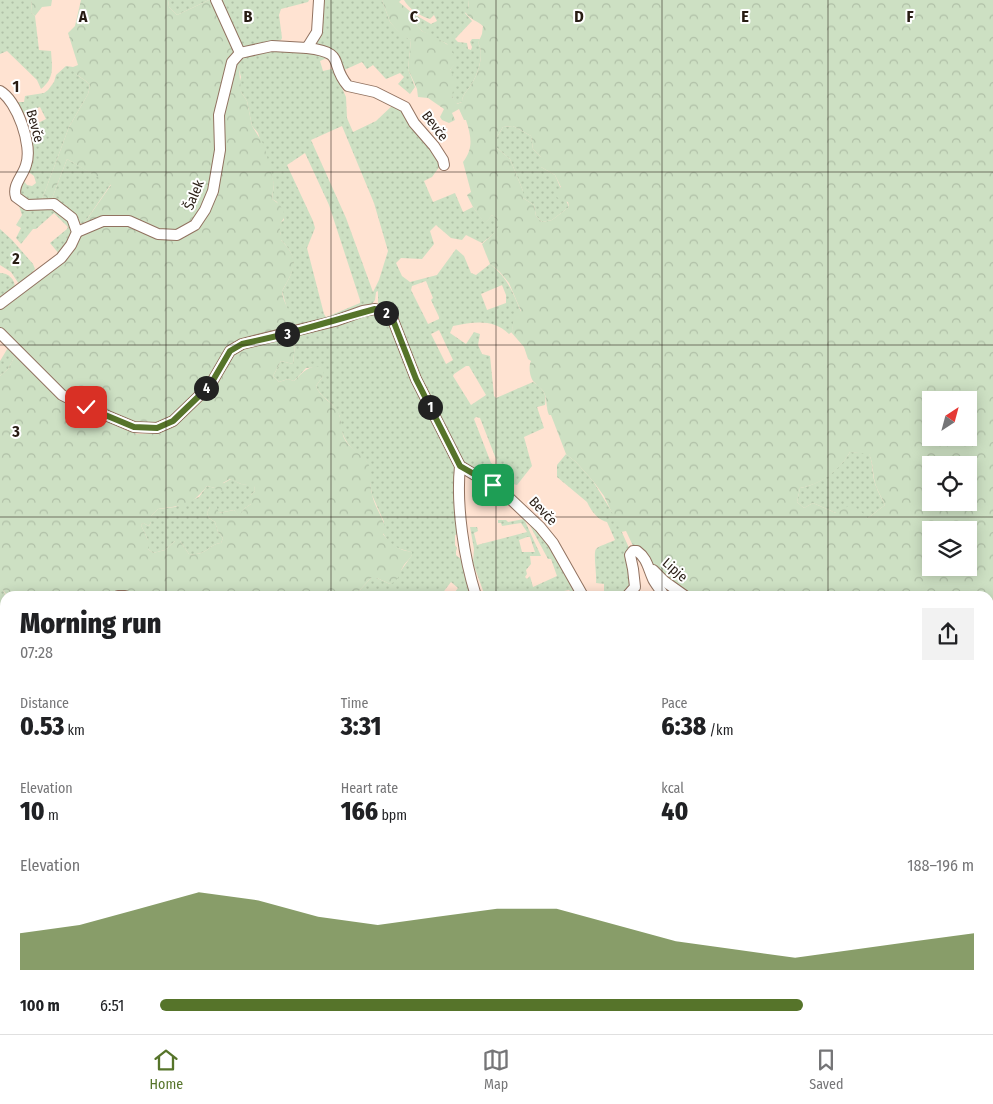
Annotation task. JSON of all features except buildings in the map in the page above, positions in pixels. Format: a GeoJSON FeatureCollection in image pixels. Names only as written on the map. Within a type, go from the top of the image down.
{"type":"FeatureCollection","features":[{"type":"Feature","properties":{"kind":"street"},"geometry":{"type":"LineString","coordinates":[[216,0],[240,53],[272,46],[307,48],[317,32],[319,0]]}},
{"type":"Feature","properties":{"kind":"street","name":"Bevče"},"geometry":{"type":"LineString","coordinates":[[307,48],[321,50],[332,55],[348,86],[375,92],[405,108],[414,123],[439,153],[444,165]]}},
{"type":"Feature","properties":{"kind":"street","name":"Šalek"},"geometry":{"type":"LineString","coordinates":[[77,232],[103,221],[129,221],[158,234],[178,235],[195,225],[205,210],[213,191],[220,150],[219,115],[232,62],[240,53]]}},
{"type":"Feature","properties":{"kind":"street","name":"Bevče"},"geometry":{"type":"LineString","coordinates":[[0,91],[15,106],[25,135],[28,154],[27,164],[15,188],[16,197],[27,205],[54,204],[72,218],[77,232]]}},
{"type":"Feature","properties":{"kind":"street"},"geometry":{"type":"LineString","coordinates":[[0,304],[61,258],[71,245],[77,232]]}},
{"type":"Feature","properties":{"kind":"street"},"geometry":{"type":"LineString","coordinates":[[0,333],[62,395],[134,427],[157,428],[173,421],[200,395],[212,382],[230,351],[242,344],[286,334],[375,309],[384,312],[393,320],[416,379],[460,466],[459,482],[462,526],[469,572],[475,591]]}},
{"type":"Feature","properties":{"kind":"street","name":"Bevče"},"geometry":{"type":"LineString","coordinates":[[460,466],[503,492],[540,527],[553,542],[580,591]]}},
{"type":"Feature","properties":{"kind":"street"},"geometry":{"type":"LineString","coordinates":[[631,591],[635,587],[630,555],[633,551],[637,551],[642,555],[661,591]]}},
{"type":"Feature","properties":{"kind":"street","name":"Lipje"},"geometry":{"type":"LineString","coordinates":[[648,564],[664,582],[678,591]]}},
{"type":"Feature","properties":{"kind":"green space"},"geometry":{"type":"Polygon","coordinates":[[[0,0],[32,0],[31,12],[35,16],[39,50],[51,51],[51,76],[41,89],[37,80],[7,51],[0,54],[0,0]]]}},
{"type":"Feature","properties":{"kind":"green space"},"geometry":{"type":"Polygon","coordinates":[[[32,0],[52,0],[51,6],[42,7],[35,16],[31,12],[32,0]]]}},
{"type":"Feature","properties":{"kind":"green space"},"geometry":{"type":"Polygon","coordinates":[[[81,0],[168,0],[169,7],[177,15],[212,0],[226,22],[239,69],[241,92],[247,101],[252,126],[264,145],[274,184],[272,199],[282,208],[284,214],[284,218],[279,225],[281,240],[291,253],[293,259],[294,265],[290,277],[282,291],[293,321],[284,326],[284,332],[235,345],[216,373],[173,417],[154,426],[139,424],[75,398],[42,371],[0,329],[0,307],[40,275],[83,225],[111,185],[67,159],[51,201],[41,202],[69,127],[88,94],[90,86],[73,71],[73,67],[78,65],[68,33],[75,26],[81,0]]]}},
{"type":"Feature","properties":{"kind":"green space"},"geometry":{"type":"Polygon","coordinates":[[[168,0],[209,0],[177,15],[169,7],[168,0]]]}},
{"type":"Feature","properties":{"kind":"green space"},"geometry":{"type":"Polygon","coordinates":[[[216,0],[309,0],[308,2],[281,9],[279,15],[281,40],[243,49],[216,0]]]}},
{"type":"Feature","properties":{"kind":"green space"},"geometry":{"type":"Polygon","coordinates":[[[321,0],[382,0],[390,22],[401,34],[411,40],[408,69],[415,87],[410,94],[398,84],[404,77],[400,73],[386,79],[373,65],[367,69],[362,62],[342,71],[313,43],[321,0]]]}},
{"type":"Feature","properties":{"kind":"green space"},"geometry":{"type":"Polygon","coordinates":[[[382,0],[401,0],[399,2],[412,13],[409,16],[422,31],[451,47],[456,63],[450,70],[455,80],[452,96],[457,104],[462,102],[464,95],[474,81],[481,58],[478,43],[483,26],[465,12],[469,8],[468,0],[993,0],[993,591],[681,591],[634,548],[626,531],[621,532],[604,496],[576,462],[566,454],[551,415],[549,415],[546,397],[531,376],[531,361],[528,359],[524,347],[511,332],[513,331],[514,320],[521,311],[509,283],[490,264],[482,244],[501,224],[492,215],[485,224],[467,195],[471,192],[463,162],[469,152],[471,142],[466,120],[464,120],[459,109],[452,113],[455,120],[449,123],[442,120],[440,117],[444,109],[428,98],[418,97],[417,89],[408,69],[411,40],[401,35],[390,22],[382,0]],[[513,126],[503,127],[497,137],[497,148],[510,159],[523,191],[523,198],[534,205],[536,216],[542,222],[552,220],[569,207],[568,202],[560,200],[555,195],[561,187],[555,175],[541,167],[541,157],[533,149],[531,136],[513,126]],[[850,452],[841,465],[829,476],[815,484],[800,488],[797,502],[804,508],[813,503],[836,513],[852,504],[868,518],[885,505],[876,486],[869,454],[850,452]]]}},
{"type":"Feature","properties":{"kind":"green space"},"geometry":{"type":"Polygon","coordinates":[[[404,0],[468,0],[469,9],[465,13],[472,21],[455,39],[458,42],[467,43],[468,49],[471,50],[470,42],[472,39],[480,39],[478,43],[481,58],[476,76],[464,95],[462,102],[456,104],[452,96],[450,70],[455,63],[447,44],[422,31],[409,16],[412,13],[431,24],[437,21],[434,15],[430,19],[422,16],[404,0]]]}},
{"type":"Feature","properties":{"kind":"green space"},"geometry":{"type":"Polygon","coordinates":[[[277,47],[329,57],[320,61],[323,71],[336,68],[345,86],[342,88],[346,97],[347,118],[353,132],[376,121],[395,103],[403,109],[442,163],[432,177],[424,181],[433,202],[455,193],[463,212],[473,207],[485,223],[492,215],[502,224],[482,243],[466,235],[462,240],[451,238],[436,225],[430,231],[434,244],[422,259],[401,258],[396,263],[402,276],[410,282],[437,275],[456,249],[464,256],[471,273],[476,275],[490,264],[509,285],[521,312],[514,320],[513,331],[509,334],[490,323],[475,323],[453,326],[450,333],[466,344],[474,332],[480,334],[478,345],[482,354],[490,356],[494,396],[496,398],[533,382],[545,394],[545,405],[537,407],[544,428],[524,437],[532,466],[517,485],[505,482],[499,487],[465,467],[378,303],[378,291],[370,307],[284,332],[284,326],[291,323],[282,291],[290,277],[293,259],[291,253],[281,240],[278,225],[284,220],[277,202],[272,199],[274,184],[258,133],[252,126],[247,101],[241,92],[239,85],[241,77],[236,58],[277,47]],[[342,126],[311,140],[346,218],[373,292],[379,280],[388,251],[374,203],[342,126]],[[305,153],[287,165],[315,228],[307,248],[326,317],[360,303],[360,300],[329,205],[305,153]],[[426,281],[412,286],[411,290],[428,324],[439,319],[426,281]],[[502,285],[481,294],[487,310],[506,303],[506,295],[502,285]],[[439,330],[431,334],[446,364],[453,360],[439,330]],[[466,366],[453,376],[471,405],[486,395],[469,366],[466,366]],[[476,417],[474,419],[491,463],[497,464],[480,418],[476,417]]]}},
{"type":"Feature","properties":{"kind":"green space"},"geometry":{"type":"Polygon","coordinates":[[[66,66],[73,67],[76,73],[88,83],[90,86],[88,94],[69,127],[41,202],[30,203],[17,193],[22,179],[27,185],[32,186],[36,183],[34,176],[27,171],[28,138],[33,134],[34,125],[46,119],[40,107],[24,113],[26,126],[15,102],[24,102],[25,96],[44,93],[54,82],[56,75],[66,66]]]}},
{"type":"Feature","properties":{"kind":"green space"},"geometry":{"type":"Polygon","coordinates":[[[513,126],[531,136],[533,149],[541,157],[541,167],[555,175],[569,207],[552,220],[542,222],[536,216],[534,205],[523,198],[523,191],[510,159],[497,148],[497,137],[503,127],[513,126]]]}},
{"type":"Feature","properties":{"kind":"green space"},"geometry":{"type":"Polygon","coordinates":[[[67,159],[111,184],[83,225],[51,201],[67,159]]]}},
{"type":"Feature","properties":{"kind":"green space"},"geometry":{"type":"Polygon","coordinates":[[[46,205],[64,213],[74,232],[60,255],[50,243],[68,227],[54,213],[36,229],[33,229],[21,244],[16,238],[21,228],[16,225],[22,215],[19,206],[46,205]]]}},
{"type":"Feature","properties":{"kind":"green space"},"geometry":{"type":"Polygon","coordinates":[[[0,229],[33,264],[35,269],[19,284],[11,272],[0,265],[0,229]]]}},
{"type":"Feature","properties":{"kind":"green space"},"geometry":{"type":"Polygon","coordinates":[[[0,273],[10,277],[14,282],[15,288],[0,302],[0,273]]]}},
{"type":"Feature","properties":{"kind":"green space"},"geometry":{"type":"Polygon","coordinates":[[[374,313],[387,318],[456,464],[454,474],[461,533],[455,535],[456,555],[463,561],[465,577],[468,578],[472,591],[456,591],[458,588],[451,582],[444,591],[359,591],[371,578],[377,578],[390,584],[412,555],[411,552],[397,548],[389,543],[383,533],[384,522],[372,495],[367,462],[347,443],[342,433],[340,418],[336,409],[320,394],[316,386],[323,376],[320,367],[306,368],[294,381],[288,379],[279,382],[273,376],[281,361],[293,364],[295,343],[290,335],[374,313]]]}},
{"type":"Feature","properties":{"kind":"green space"},"geometry":{"type":"Polygon","coordinates":[[[290,335],[295,343],[293,364],[281,361],[273,376],[279,382],[288,379],[294,381],[312,367],[320,367],[324,371],[316,386],[320,394],[338,412],[346,442],[368,463],[373,498],[386,530],[383,534],[395,546],[412,552],[396,581],[390,584],[377,578],[371,578],[359,591],[0,590],[0,376],[8,369],[17,352],[39,375],[124,428],[137,434],[156,433],[173,424],[234,351],[290,335]],[[230,479],[223,483],[222,492],[217,492],[215,488],[207,486],[196,498],[185,504],[158,509],[151,516],[149,526],[143,523],[141,525],[148,540],[148,549],[153,553],[165,550],[175,541],[180,541],[189,554],[195,554],[204,552],[213,545],[221,543],[223,538],[218,532],[215,522],[209,518],[207,513],[210,507],[216,505],[219,513],[234,510],[239,516],[251,504],[251,495],[255,491],[254,486],[241,484],[230,479]]]}},
{"type":"Feature","properties":{"kind":"green space"},"geometry":{"type":"Polygon","coordinates":[[[0,336],[17,352],[8,369],[0,376],[0,361],[9,346],[0,341],[0,336]]]}},
{"type":"Feature","properties":{"kind":"green space"},"geometry":{"type":"Polygon","coordinates":[[[850,452],[869,453],[875,482],[885,505],[868,518],[836,513],[813,503],[804,508],[797,502],[800,488],[822,480],[829,475],[850,452]]]}},
{"type":"Feature","properties":{"kind":"green space"},"geometry":{"type":"Polygon","coordinates":[[[566,454],[576,462],[593,481],[615,517],[630,550],[634,582],[628,591],[604,591],[604,584],[596,583],[595,551],[600,546],[615,540],[607,522],[598,517],[587,502],[557,477],[557,465],[566,454]]]}},
{"type":"Feature","properties":{"kind":"green space"},"geometry":{"type":"Polygon","coordinates":[[[231,479],[241,484],[254,485],[255,491],[251,495],[251,504],[245,508],[239,517],[234,510],[219,513],[210,507],[207,513],[209,518],[215,522],[218,532],[223,538],[221,543],[213,545],[204,552],[195,554],[189,554],[180,541],[175,541],[165,550],[153,553],[148,549],[148,540],[141,525],[143,523],[149,526],[151,516],[158,509],[175,507],[199,497],[207,486],[215,488],[231,479]]]}},
{"type":"Feature","properties":{"kind":"green space"},"geometry":{"type":"Polygon","coordinates":[[[524,519],[541,556],[530,556],[531,564],[526,570],[527,574],[525,577],[527,579],[530,576],[533,587],[557,576],[551,559],[548,559],[528,522],[539,529],[577,591],[483,591],[473,563],[474,549],[470,527],[477,527],[478,531],[474,533],[477,545],[527,532],[521,523],[502,526],[501,523],[498,523],[498,520],[506,520],[508,522],[524,519]],[[530,537],[519,540],[522,552],[535,552],[530,537]]]}},
{"type":"Feature","properties":{"kind":"route"},"geometry":{"type":"LineString","coordinates":[[86,407],[134,427],[157,428],[173,421],[200,395],[212,382],[230,351],[242,344],[286,334],[375,309],[384,312],[393,320],[416,379],[460,466],[469,473],[493,485]]}}]}
